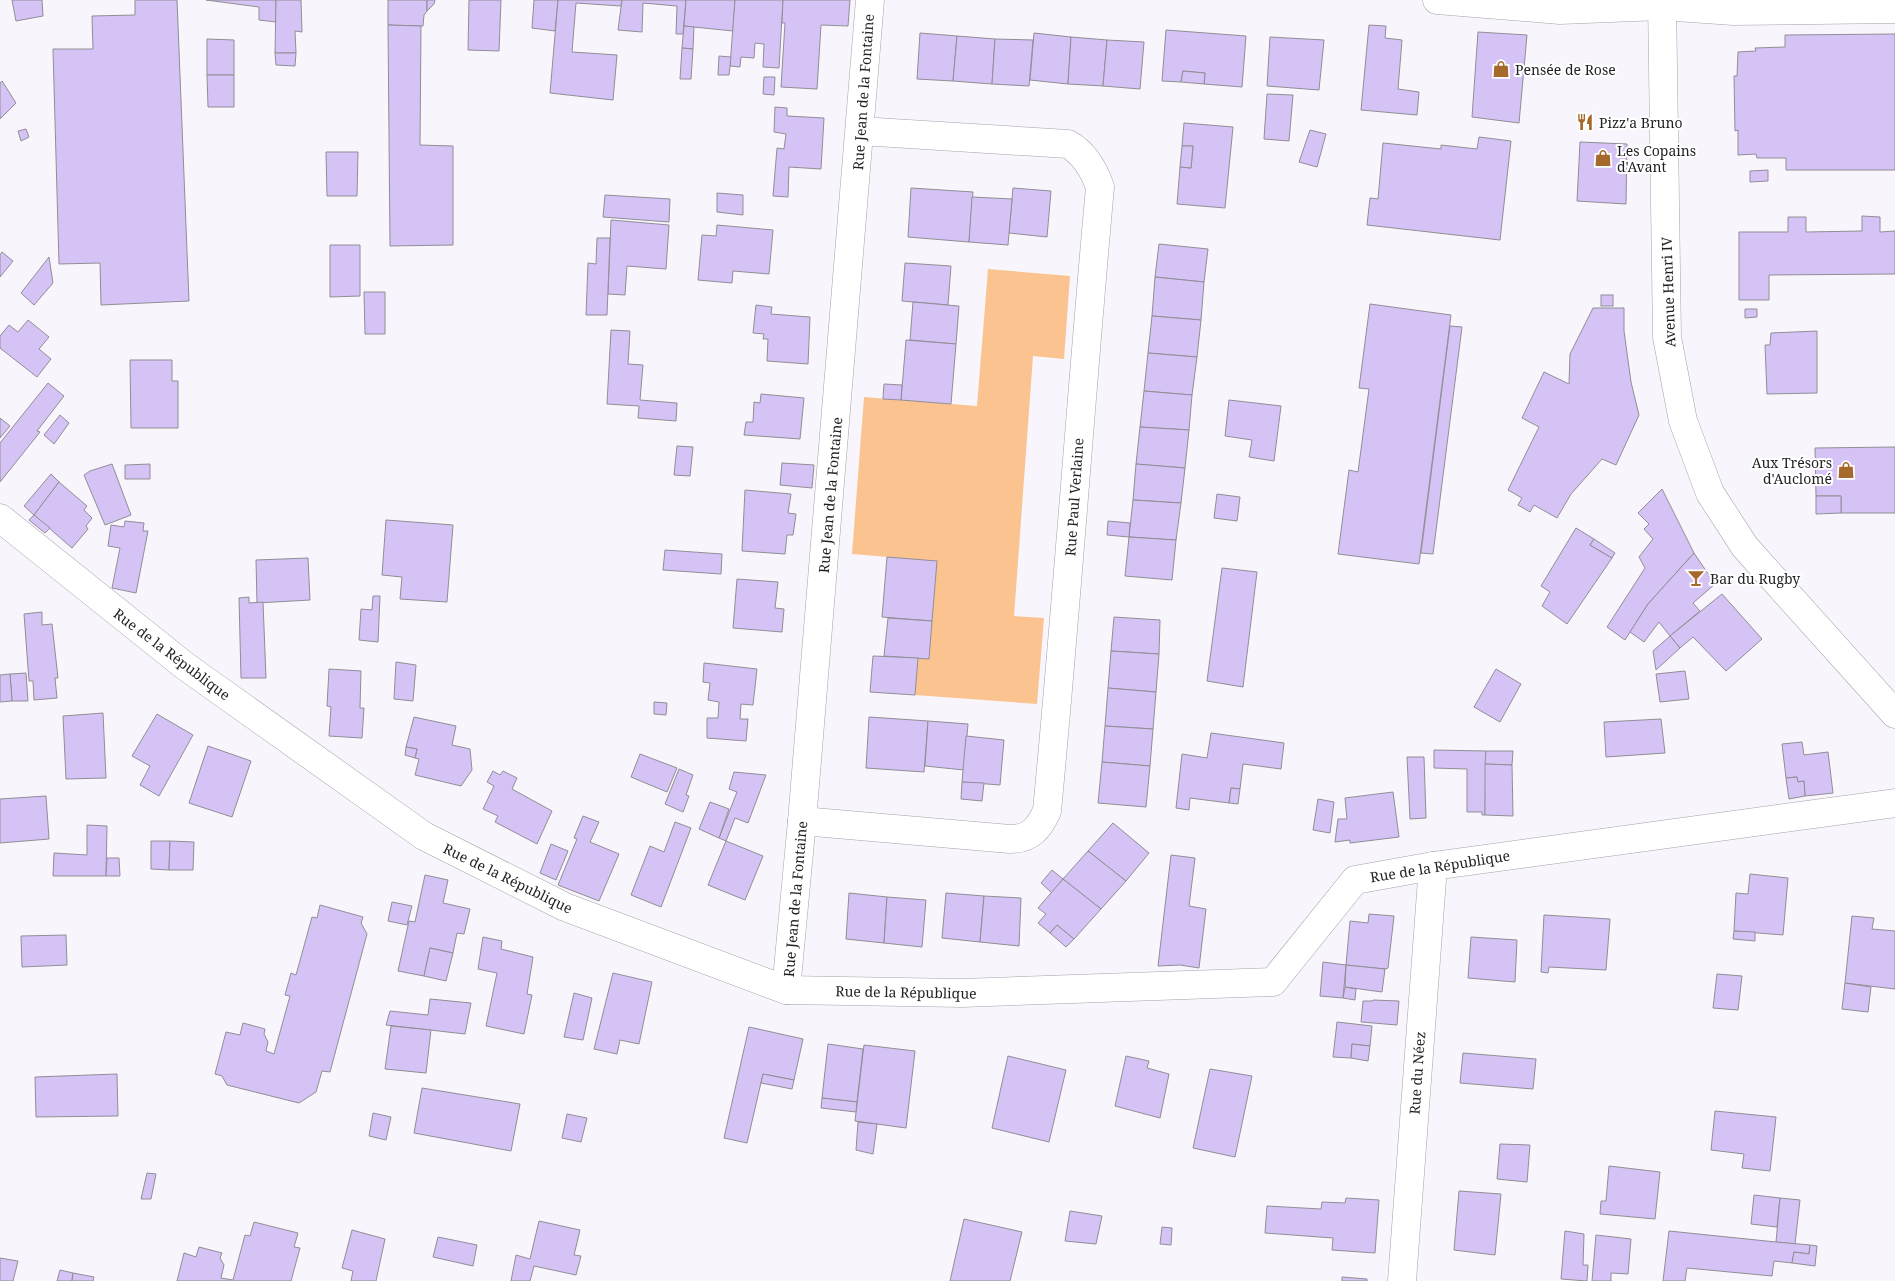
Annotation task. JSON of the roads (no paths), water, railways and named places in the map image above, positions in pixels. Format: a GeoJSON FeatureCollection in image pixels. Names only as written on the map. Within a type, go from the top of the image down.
{"type":"FeatureCollection","features":[{"type":"Feature","properties":{"kind":"street","name":"Rue Jean de la Fontaine"},"geometry":{"type":"LineString","coordinates":[[786,990],[802,821],[870,0]]}},
{"type":"Feature","properties":{"kind":"street"},"geometry":{"type":"LineString","coordinates":[[1437,0],[1560,10],[1661,3],[1734,11],[1895,9]]}},
{"type":"Feature","properties":{"kind":"street","name":"Avenue Henri IV"},"geometry":{"type":"LineString","coordinates":[[1661,3],[1667,337],[1683,421],[1710,493],[1745,547],[1895,714]]}},
{"type":"Feature","properties":{"kind":"street","name":"Rue Paul Verlaine"},"geometry":{"type":"LineString","coordinates":[[802,821],[1010,839],[1024,838],[1029,835],[1039,825],[1048,811],[1065,620],[1084,360],[1100,187],[1098,180],[1087,161],[1074,147],[1068,144],[860,131]]}},
{"type":"Feature","properties":{"kind":"street","name":"Rue de la République"},"geometry":{"type":"LineString","coordinates":[[0,518],[185,666],[424,836],[565,908],[786,990],[962,993],[1274,982],[1355,880],[1433,866],[1895,803]]}},
{"type":"Feature","properties":{"kind":"street","name":"Rue du Néez"},"geometry":{"type":"LineString","coordinates":[[1402,1281],[1433,866]]}},
{"type":"Feature","properties":{"kind":"place","name":"Pensée de Rose"},"geometry":{"type":"Point","coordinates":[1501,69]}},
{"type":"Feature","properties":{"kind":"place","name":"Pizz'a Bruno"},"geometry":{"type":"Point","coordinates":[1585,122]}},
{"type":"Feature","properties":{"kind":"place","name":"Les Copains d'Avant"},"geometry":{"type":"Point","coordinates":[1603,158]}},
{"type":"Feature","properties":{"kind":"place","name":"Aux Trésors d'Auclomé"},"geometry":{"type":"Point","coordinates":[1846,470]}},
{"type":"Feature","properties":{"kind":"place","name":"Bar du Rugby"},"geometry":{"type":"Point","coordinates":[1696,578]}}]}
